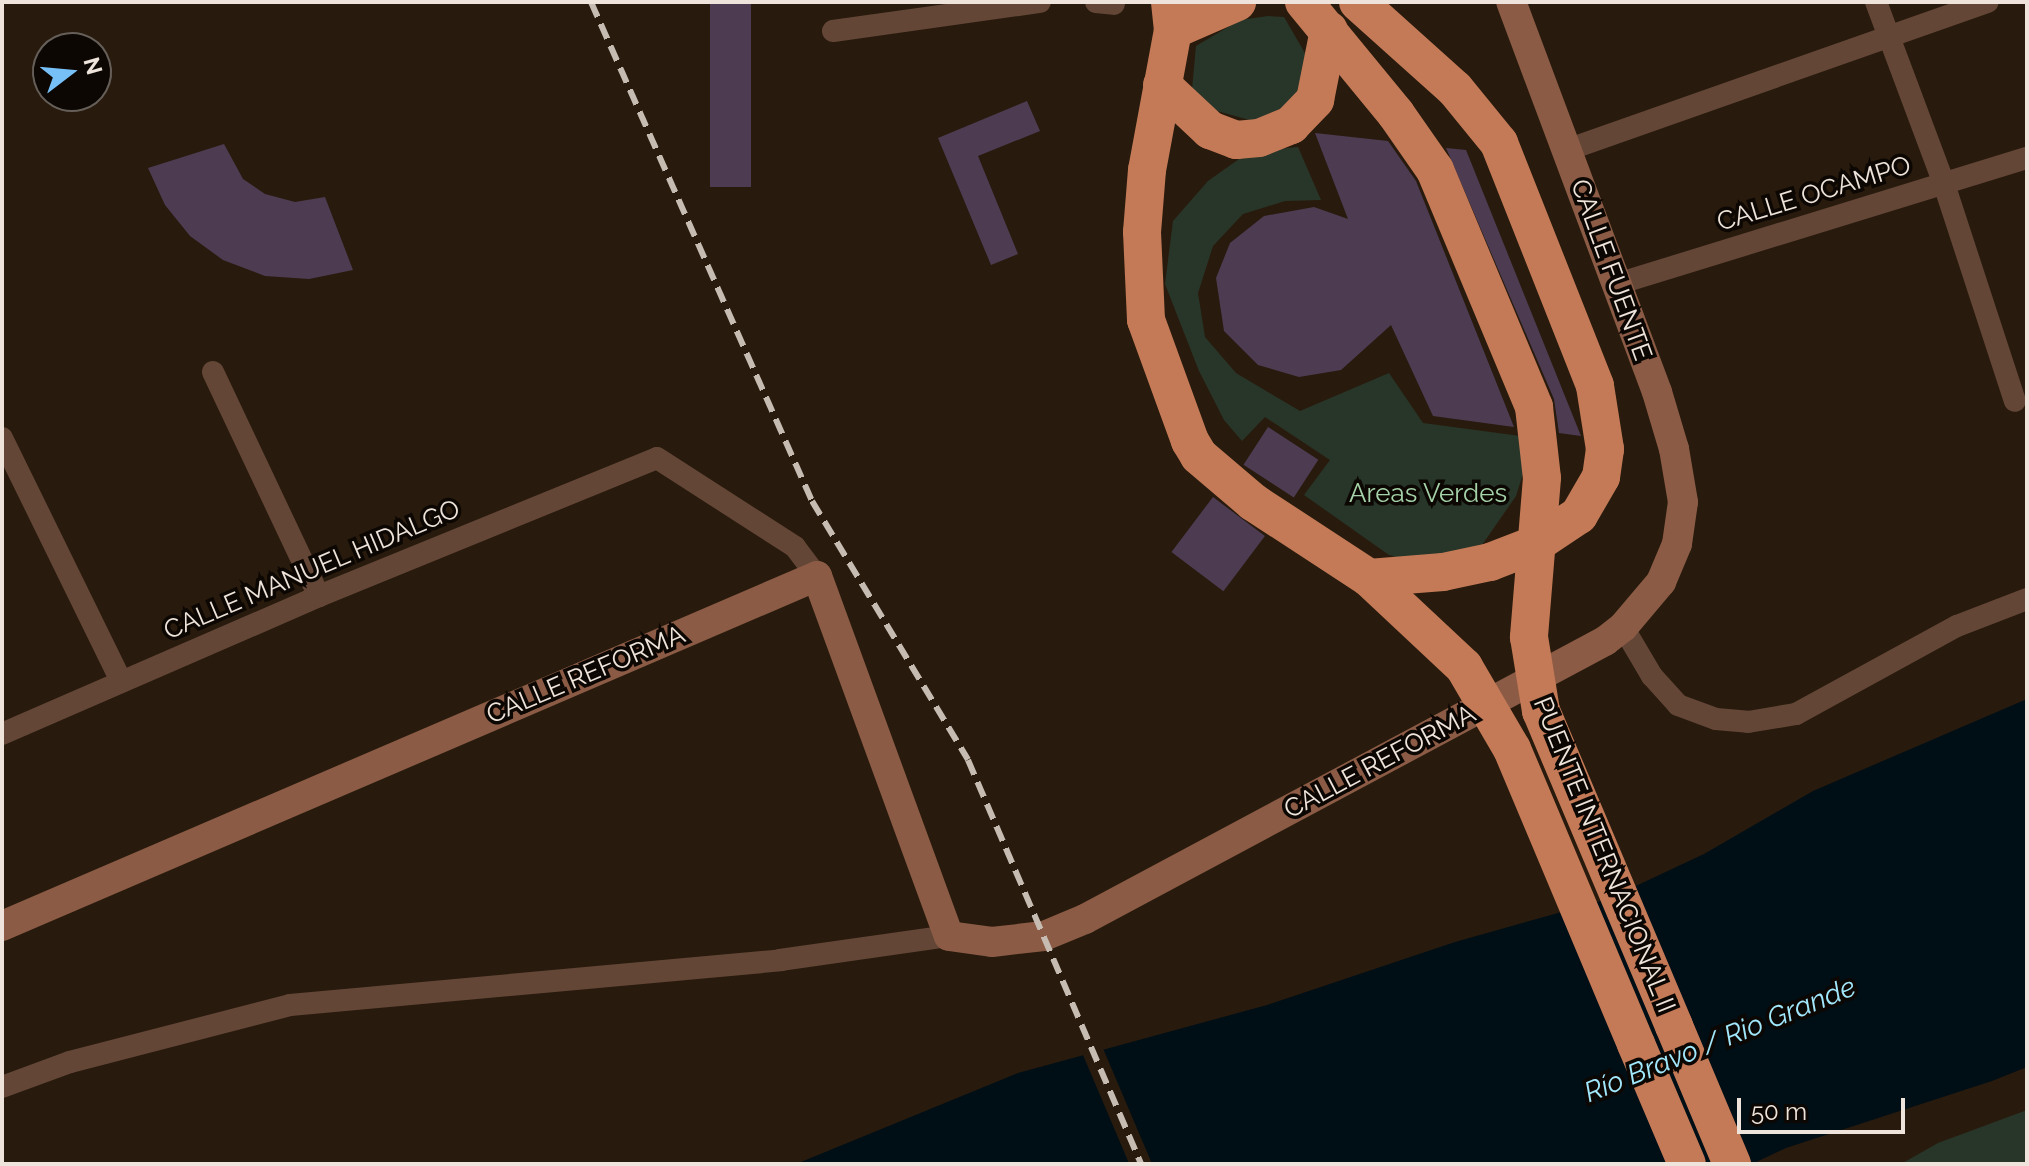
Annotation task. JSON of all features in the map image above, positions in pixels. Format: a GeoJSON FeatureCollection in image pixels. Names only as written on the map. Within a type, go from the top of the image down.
{"type":"FeatureCollection","features":[{"type":"Feature","properties":{"kind":"highway"},"geometry":{"type":"LineString","coordinates":[[1172,16],[1237,2]]}},
{"type":"Feature","properties":{"kind":"highway","name":"PUENTE INTERNACIONAL II"},"geometry":{"type":"LineString","coordinates":[[1304,2],[1329,30],[1435,170],[1534,407],[1542,447],[1529,637],[1541,711],[1732,1164]]}},
{"type":"Feature","properties":{"kind":"highway"},"geometry":{"type":"LineString","coordinates":[[1358,2],[1455,89],[1499,143],[1595,386],[1604,421],[1601,477],[1579,515],[1534,545],[1466,567],[1369,578]]}},
{"type":"Feature","properties":{"kind":"highway","name":"PUENTE INTERNACIONAL II"},"geometry":{"type":"LineString","coordinates":[[1172,16],[1142,232],[1146,320],[1190,441],[1199,456],[1253,502],[1369,578],[1464,667],[1512,749],[1687,1164]]}},
{"type":"Feature","properties":{"kind":"highway"},"geometry":{"type":"LineString","coordinates":[[1162,85],[1210,130],[1236,140],[1259,138],[1291,125],[1315,100],[1329,30]]}},
{"type":"Feature","properties":{"kind":"street"},"geometry":{"type":"LineString","coordinates":[[833,31],[1040,2]]}},
{"type":"Feature","properties":{"kind":"street","name":"CALLE FUENTE"},"geometry":{"type":"LineString","coordinates":[[1511,2],[1617,284],[1674,449],[1683,502],[1677,544]]}},
{"type":"Feature","properties":{"kind":"street"},"geometry":{"type":"LineString","coordinates":[[1876,2],[1944,184],[2015,401]]}},
{"type":"Feature","properties":{"kind":"street"},"geometry":{"type":"LineString","coordinates":[[1567,150],[1888,34],[1988,2]]}},
{"type":"Feature","properties":{"kind":"street","name":"CALLE OCAMPO"},"geometry":{"type":"LineString","coordinates":[[1617,284],[2027,158]]}},
{"type":"Feature","properties":{"kind":"street"},"geometry":{"type":"LineString","coordinates":[[213,372],[319,596]]}},
{"type":"Feature","properties":{"kind":"street"},"geometry":{"type":"LineString","coordinates":[[2,438],[121,681]]}},
{"type":"Feature","properties":{"kind":"street","name":"CALLE MANUEL HIDALGO"},"geometry":{"type":"LineString","coordinates":[[2,734],[319,596],[646,461],[665,459],[795,547],[817,576]]}},
{"type":"Feature","properties":{"kind":"street","name":"CALLE REFORMA"},"geometry":{"type":"LineString","coordinates":[[949,936],[992,942],[1044,936],[1205,855],[1623,627],[1661,582],[1677,544]]}},
{"type":"Feature","properties":{"kind":"street"},"geometry":{"type":"LineString","coordinates":[[2,1087],[70,1062],[290,1005],[780,960],[949,936],[817,576]]}},
{"type":"Feature","properties":{"kind":"street","name":"CALLE REFORMA"},"geometry":{"type":"LineString","coordinates":[[2,926],[817,576]]}},
{"type":"Feature","properties":{"kind":"street"},"geometry":{"type":"LineString","coordinates":[[1623,627],[1652,676],[1678,705],[1716,719],[1748,722],[1796,714],[1957,626],[2027,599]]}},
{"type":"Feature","properties":{"kind":"green space"},"geometry":{"type":"Polygon","coordinates":[[[1284,17],[1309,60],[1294,103],[1253,121],[1196,105],[1192,90],[1196,46],[1240,20],[1284,17]]]}},
{"type":"Feature","properties":{"kind":"green space","name":"Areas Verdes"},"geometry":{"type":"Polygon","coordinates":[[[1298,147],[1321,200],[1285,201],[1243,214],[1213,246],[1198,293],[1205,337],[1236,373],[1300,411],[1389,373],[1423,423],[1528,437],[1531,448],[1516,496],[1482,545],[1434,568],[1389,555],[1304,495],[1330,460],[1265,417],[1242,441],[1224,420],[1199,371],[1165,284],[1173,221],[1208,181],[1249,152],[1298,147]]]}},
{"type":"Feature","properties":{"kind":"green space"},"geometry":{"type":"Polygon","coordinates":[[[2027,1110],[2027,1164],[1901,1164],[1938,1143],[2027,1110]]]}},
{"type":"Feature","properties":{"kind":"water","name":"Río Bravo / Rio Grande"},"geometry":{"type":"Polygon","coordinates":[[[2027,699],[2027,1067],[1992,1081],[1786,1148],[1752,1164],[796,1164],[1018,1073],[1267,1005],[1455,942],[1608,899],[1704,854],[1813,791],[2027,699]]]}},
{"type":"Feature","properties":{"kind":"pier"},"geometry":{"type":"Polygon","coordinates":[[[1102,1046],[1152,1164],[1129,1164],[1083,1054],[1102,1046]]]}},
{"type":"Feature","properties":{"kind":"building"},"geometry":{"type":"Polygon","coordinates":[[[710,2],[751,2],[751,187],[710,187],[710,2]]]}},
{"type":"Feature","properties":{"kind":"building"},"geometry":{"type":"Polygon","coordinates":[[[1027,101],[1040,131],[978,156],[1018,254],[991,265],[938,138],[1027,101]]]}},
{"type":"Feature","properties":{"kind":"building"},"geometry":{"type":"Polygon","coordinates":[[[1315,133],[1388,141],[1416,181],[1514,427],[1433,416],[1391,325],[1341,370],[1299,377],[1258,365],[1224,331],[1216,278],[1230,243],[1264,216],[1314,207],[1348,219],[1315,133]]]}},
{"type":"Feature","properties":{"kind":"building"},"geometry":{"type":"Polygon","coordinates":[[[224,144],[243,179],[265,194],[295,202],[325,197],[353,270],[309,279],[265,276],[223,260],[190,236],[165,205],[148,168],[224,144]]]}},
{"type":"Feature","properties":{"kind":"building"},"geometry":{"type":"Polygon","coordinates":[[[1446,148],[1466,150],[1581,436],[1559,433],[1554,399],[1446,148]]]}},
{"type":"Feature","properties":{"kind":"building"},"geometry":{"type":"Polygon","coordinates":[[[1268,427],[1318,460],[1294,497],[1243,465],[1268,427]]]}},
{"type":"Feature","properties":{"kind":"building"},"geometry":{"type":"Polygon","coordinates":[[[1213,497],[1265,536],[1223,591],[1171,552],[1213,497]]]}},
{"type":"Feature","properties":{"kind":"railway"},"geometry":{"type":"LineString","coordinates":[[591,2],[812,501],[968,760],[1141,1164]]}}]}
